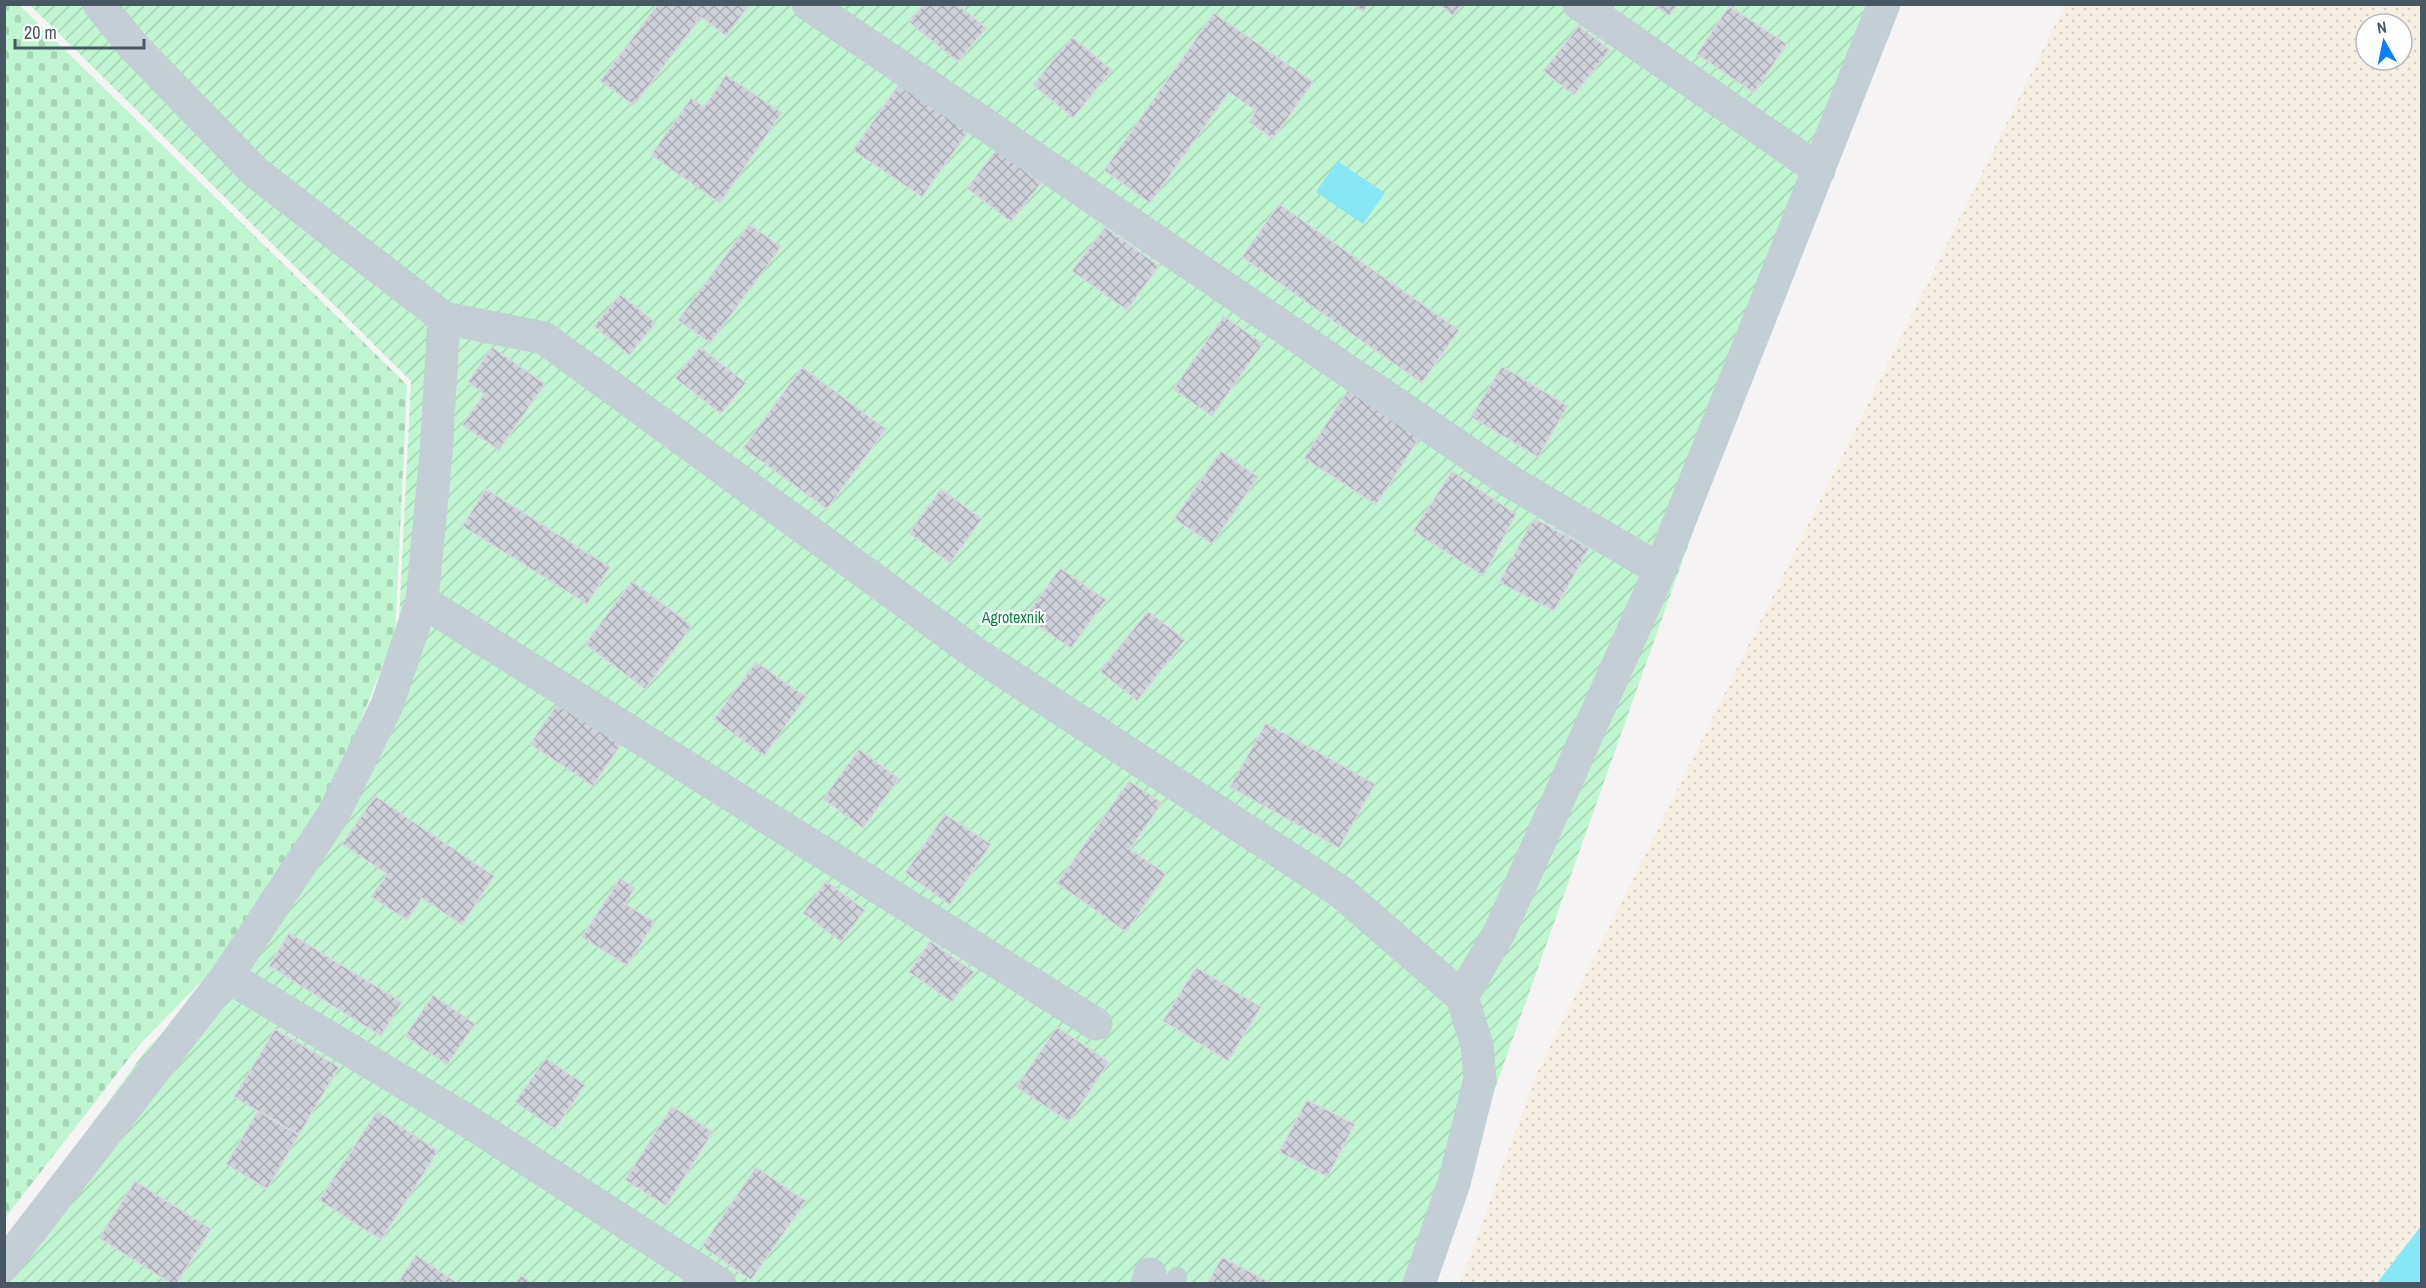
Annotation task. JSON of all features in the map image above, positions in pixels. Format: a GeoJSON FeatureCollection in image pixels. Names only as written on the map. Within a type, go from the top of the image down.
{"type":"FeatureCollection","features":[{"type":"Feature","properties":{"kind":"street"},"geometry":{"type":"LineString","coordinates":[[99,4],[133,46],[255,172],[444,318],[544,338],[975,653],[1341,892],[1462,997],[1477,1045],[1480,1079],[1454,1184],[1419,1284]]}},
{"type":"Feature","properties":{"kind":"street"},"geometry":{"type":"LineString","coordinates":[[808,4],[1511,482],[1660,570]]}},
{"type":"Feature","properties":{"kind":"street"},"geometry":{"type":"LineString","coordinates":[[1579,4],[1819,170]]}},
{"type":"Feature","properties":{"kind":"street"},"geometry":{"type":"LineString","coordinates":[[1462,997],[1500,931],[1660,570],[1884,4]]}},
{"type":"Feature","properties":{"kind":"street"},"geometry":{"type":"LineString","coordinates":[[4,1264],[227,976],[333,815],[387,705],[423,602],[436,454],[444,318]]}},
{"type":"Feature","properties":{"kind":"street"},"geometry":{"type":"LineString","coordinates":[[423,602],[1096,1024]]}},
{"type":"Feature","properties":{"kind":"street"},"geometry":{"type":"LineString","coordinates":[[227,976],[466,1120],[720,1284]]}},
{"type":"Feature","properties":{"kind":"sand"},"geometry":{"type":"Polygon","coordinates":[[[2065,5],[2421,5],[2421,1283],[1460,1284],[1536,1075],[2065,5]]]}},
{"type":"Feature","properties":{"kind":"green space"},"geometry":{"type":"Polygon","coordinates":[[[18,4],[407,385],[395,635],[336,782],[230,952],[140,1044],[5,1218],[4,5],[18,4]]]}},
{"type":"Feature","properties":{"kind":"green space","name":"Agrotexnik"},"geometry":{"type":"Polygon","coordinates":[[[30,5],[1880,5],[1426,1283],[5,1284],[5,1243],[146,1050],[233,960],[347,780],[398,641],[411,381],[30,5]]]}},
{"type":"Feature","properties":{"kind":"water"},"geometry":{"type":"Polygon","coordinates":[[[1337,161],[1385,193],[1363,224],[1316,192],[1337,161]]]}},
{"type":"Feature","properties":{"kind":"water"},"geometry":{"type":"Polygon","coordinates":[[[2421,1226],[2421,1283],[2377,1283],[2421,1226]]]}},
{"type":"Feature","properties":{"kind":"building"},"geometry":{"type":"Polygon","coordinates":[[[658,4],[750,4],[726,36],[701,17],[634,105],[600,81],[658,4]]]}},
{"type":"Feature","properties":{"kind":"building"},"geometry":{"type":"Polygon","coordinates":[[[924,4],[957,4],[986,28],[958,62],[909,22],[924,4]]]}},
{"type":"Feature","properties":{"kind":"building"},"geometry":{"type":"Polygon","coordinates":[[[1353,4],[1369,4],[1363,12],[1353,4]]]}},
{"type":"Feature","properties":{"kind":"building"},"geometry":{"type":"Polygon","coordinates":[[[1439,4],[1462,4],[1453,16],[1439,4]]]}},
{"type":"Feature","properties":{"kind":"building"},"geometry":{"type":"Polygon","coordinates":[[[1653,4],[1678,4],[1669,16],[1653,4]]]}},
{"type":"Feature","properties":{"kind":"building"},"geometry":{"type":"Polygon","coordinates":[[[1729,6],[1787,44],[1754,93],[1697,54],[1729,6]]]}},
{"type":"Feature","properties":{"kind":"building"},"geometry":{"type":"Polygon","coordinates":[[[1214,13],[1313,82],[1273,139],[1249,122],[1256,111],[1229,92],[1150,203],[1104,170],[1214,13]]]}},
{"type":"Feature","properties":{"kind":"building"},"geometry":{"type":"Polygon","coordinates":[[[1579,26],[1610,50],[1574,95],[1543,71],[1579,26]]]}},
{"type":"Feature","properties":{"kind":"building"},"geometry":{"type":"Polygon","coordinates":[[[1072,37],[1112,70],[1073,118],[1033,85],[1072,37]]]}},
{"type":"Feature","properties":{"kind":"building"},"geometry":{"type":"Polygon","coordinates":[[[726,75],[782,113],[720,203],[651,155],[691,98],[704,107],[726,75]]]}},
{"type":"Feature","properties":{"kind":"building"},"geometry":{"type":"Polygon","coordinates":[[[904,77],[973,125],[922,197],[853,150],[904,77]]]}},
{"type":"Feature","properties":{"kind":"building"},"geometry":{"type":"Polygon","coordinates":[[[997,149],[1041,183],[1011,222],[967,188],[997,149]]]}},
{"type":"Feature","properties":{"kind":"building"},"geometry":{"type":"Polygon","coordinates":[[[1279,204],[1459,330],[1422,383],[1242,257],[1279,204]]]}},
{"type":"Feature","properties":{"kind":"building"},"geometry":{"type":"Polygon","coordinates":[[[749,224],[781,247],[710,343],[678,320],[749,224]]]}},
{"type":"Feature","properties":{"kind":"building"},"geometry":{"type":"Polygon","coordinates":[[[1105,227],[1159,266],[1127,310],[1072,271],[1105,227]]]}},
{"type":"Feature","properties":{"kind":"building"},"geometry":{"type":"Polygon","coordinates":[[[620,294],[656,323],[629,355],[594,326],[620,294]]]}},
{"type":"Feature","properties":{"kind":"building"},"geometry":{"type":"Polygon","coordinates":[[[1224,316],[1263,344],[1212,416],[1173,389],[1224,316]]]}},
{"type":"Feature","properties":{"kind":"building"},"geometry":{"type":"Polygon","coordinates":[[[492,347],[545,384],[499,450],[462,425],[484,394],[468,382],[492,347]]]}},
{"type":"Feature","properties":{"kind":"building"},"geometry":{"type":"Polygon","coordinates":[[[700,347],[746,383],[721,414],[675,378],[700,347]]]}},
{"type":"Feature","properties":{"kind":"building"},"geometry":{"type":"Polygon","coordinates":[[[1502,366],[1568,406],[1538,457],[1471,417],[1502,366]]]}},
{"type":"Feature","properties":{"kind":"building"},"geometry":{"type":"Polygon","coordinates":[[[802,367],[886,429],[827,509],[743,448],[802,367]]]}},
{"type":"Feature","properties":{"kind":"building"},"geometry":{"type":"Polygon","coordinates":[[[1348,390],[1420,437],[1376,505],[1304,458],[1348,390]]]}},
{"type":"Feature","properties":{"kind":"building"},"geometry":{"type":"Polygon","coordinates":[[[1221,451],[1258,477],[1212,544],[1174,519],[1221,451]]]}},
{"type":"Feature","properties":{"kind":"building"},"geometry":{"type":"Polygon","coordinates":[[[1452,471],[1516,514],[1483,576],[1413,531],[1452,471]]]}},
{"type":"Feature","properties":{"kind":"building"},"geometry":{"type":"Polygon","coordinates":[[[486,489],[610,567],[587,604],[462,526],[486,489]]]}},
{"type":"Feature","properties":{"kind":"building"},"geometry":{"type":"Polygon","coordinates":[[[941,489],[982,519],[950,563],[909,533],[941,489]]]}},
{"type":"Feature","properties":{"kind":"building"},"geometry":{"type":"Polygon","coordinates":[[[1534,518],[1589,548],[1554,611],[1499,582],[1534,518]]]}},
{"type":"Feature","properties":{"kind":"building"},"geometry":{"type":"Polygon","coordinates":[[[1060,568],[1106,600],[1071,648],[1025,617],[1060,568]]]}},
{"type":"Feature","properties":{"kind":"building"},"geometry":{"type":"Polygon","coordinates":[[[632,581],[692,626],[645,689],[585,644],[632,581]]]}},
{"type":"Feature","properties":{"kind":"building"},"geometry":{"type":"Polygon","coordinates":[[[1148,611],[1185,640],[1137,701],[1100,671],[1148,611]]]}},
{"type":"Feature","properties":{"kind":"building"},"geometry":{"type":"Polygon","coordinates":[[[756,662],[806,697],[764,756],[714,719],[756,662]]]}},
{"type":"Feature","properties":{"kind":"building"},"geometry":{"type":"Polygon","coordinates":[[[561,698],[624,740],[593,786],[530,744],[561,698]]]}},
{"type":"Feature","properties":{"kind":"building"},"geometry":{"type":"Polygon","coordinates":[[[1266,723],[1375,784],[1339,848],[1230,787],[1266,723]]]}},
{"type":"Feature","properties":{"kind":"building"},"geometry":{"type":"Polygon","coordinates":[[[859,749],[899,779],[863,828],[823,799],[859,749]]]}},
{"type":"Feature","properties":{"kind":"building"},"geometry":{"type":"Polygon","coordinates":[[[1129,781],[1162,803],[1130,849],[1166,874],[1126,932],[1057,883],[1129,781]]]}},
{"type":"Feature","properties":{"kind":"building"},"geometry":{"type":"Polygon","coordinates":[[[375,796],[494,876],[462,925],[422,898],[407,920],[371,897],[387,874],[342,844],[375,796]]]}},
{"type":"Feature","properties":{"kind":"building"},"geometry":{"type":"Polygon","coordinates":[[[945,814],[991,844],[950,905],[905,873],[945,814]]]}},
{"type":"Feature","properties":{"kind":"building"},"geometry":{"type":"Polygon","coordinates":[[[620,878],[635,888],[625,904],[655,922],[627,966],[582,937],[620,878]]]}},
{"type":"Feature","properties":{"kind":"building"},"geometry":{"type":"Polygon","coordinates":[[[826,881],[865,910],[841,942],[803,913],[826,881]]]}},
{"type":"Feature","properties":{"kind":"building"},"geometry":{"type":"Polygon","coordinates":[[[289,933],[402,1002],[381,1036],[269,966],[289,933]]]}},
{"type":"Feature","properties":{"kind":"building"},"geometry":{"type":"Polygon","coordinates":[[[930,941],[974,972],[952,1002],[909,972],[930,941]]]}},
{"type":"Feature","properties":{"kind":"building"},"geometry":{"type":"Polygon","coordinates":[[[1196,967],[1261,1007],[1228,1061],[1163,1021],[1196,967]]]}},
{"type":"Feature","properties":{"kind":"building"},"geometry":{"type":"Polygon","coordinates":[[[433,995],[475,1024],[447,1065],[405,1036],[433,995]]]}},
{"type":"Feature","properties":{"kind":"building"},"geometry":{"type":"Polygon","coordinates":[[[1057,1027],[1109,1062],[1069,1122],[1016,1087],[1057,1027]]]}},
{"type":"Feature","properties":{"kind":"building"},"geometry":{"type":"Polygon","coordinates":[[[275,1029],[339,1067],[299,1135],[234,1097],[275,1029]]]}},
{"type":"Feature","properties":{"kind":"building"},"geometry":{"type":"Polygon","coordinates":[[[546,1058],[585,1085],[555,1129],[515,1102],[546,1058]]]}},
{"type":"Feature","properties":{"kind":"building"},"geometry":{"type":"Polygon","coordinates":[[[1307,1100],[1355,1124],[1327,1177],[1279,1152],[1307,1100]]]}},
{"type":"Feature","properties":{"kind":"building"},"geometry":{"type":"Polygon","coordinates":[[[672,1106],[713,1132],[666,1206],[625,1180],[672,1106]]]}},
{"type":"Feature","properties":{"kind":"building"},"geometry":{"type":"Polygon","coordinates":[[[258,1111],[299,1135],[267,1189],[226,1164],[258,1111]]]}},
{"type":"Feature","properties":{"kind":"building"},"geometry":{"type":"Polygon","coordinates":[[[377,1111],[438,1151],[381,1240],[319,1200],[377,1111]]]}},
{"type":"Feature","properties":{"kind":"building"},"geometry":{"type":"Polygon","coordinates":[[[756,1167],[806,1201],[751,1280],[702,1246],[756,1167]]]}},
{"type":"Feature","properties":{"kind":"building"},"geometry":{"type":"Polygon","coordinates":[[[135,1181],[211,1229],[176,1284],[172,1284],[99,1238],[135,1181]]]}},
{"type":"Feature","properties":{"kind":"building"},"geometry":{"type":"Polygon","coordinates":[[[416,1255],[459,1284],[397,1284],[416,1255]]]}},
{"type":"Feature","properties":{"kind":"building"},"geometry":{"type":"Polygon","coordinates":[[[1222,1257],[1273,1284],[1207,1284],[1222,1257]]]}},
{"type":"Feature","properties":{"kind":"building"},"geometry":{"type":"Polygon","coordinates":[[[521,1275],[533,1284],[515,1284],[521,1275]]]}}]}
